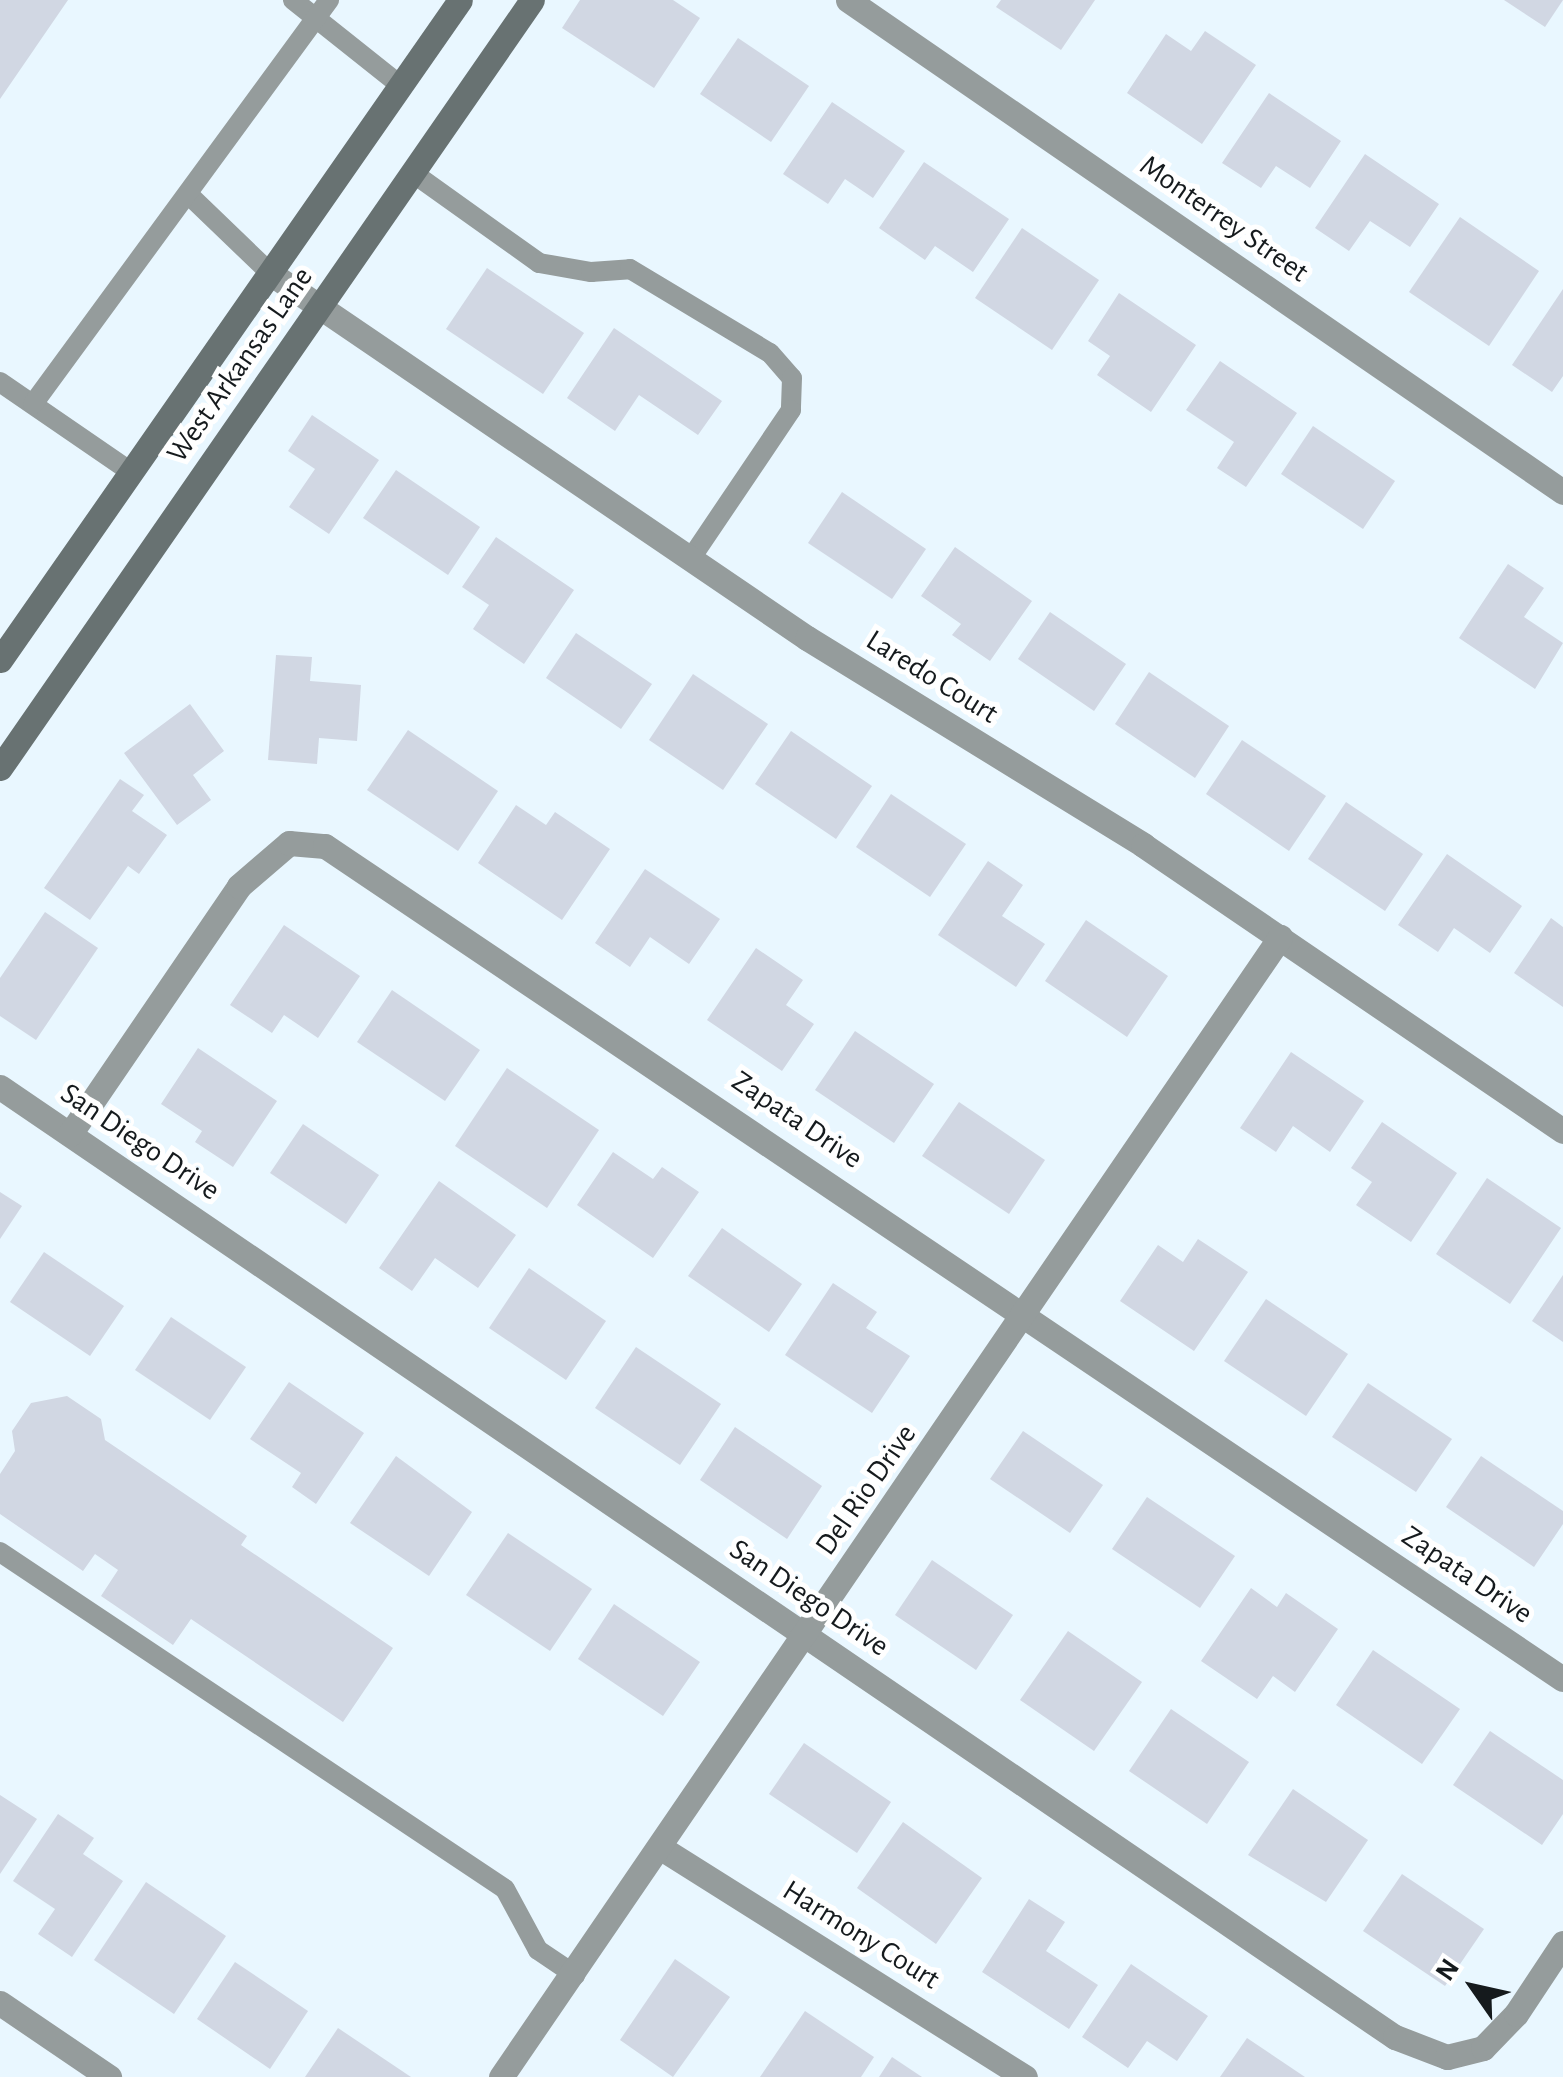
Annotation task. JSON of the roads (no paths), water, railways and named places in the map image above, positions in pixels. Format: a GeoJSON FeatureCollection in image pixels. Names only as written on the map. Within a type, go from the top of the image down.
{"type":"FeatureCollection","features":[{"type":"Feature","properties":{"kind":"main road","name":"West Arkansas Lane"},"geometry":{"type":"LineString","coordinates":[[0,660],[460,0]]}},
{"type":"Feature","properties":{"kind":"main road","name":"West Arkansas Lane"},"geometry":{"type":"LineString","coordinates":[[0,768],[532,0]]}},
{"type":"Feature","properties":{"kind":"street","name":"Monterrey Street"},"geometry":{"type":"LineString","coordinates":[[848,0],[885,10],[1563,492]]}},
{"type":"Feature","properties":{"kind":"street","name":"Laredo Court"},"geometry":{"type":"LineString","coordinates":[[270,273],[692,557],[1280,938],[1563,1131]]}},
{"type":"Feature","properties":{"kind":"street","name":"Zapata Drive"},"geometry":{"type":"LineString","coordinates":[[70,1134],[239,886],[289,843],[325,846],[1563,1679]]}},
{"type":"Feature","properties":{"kind":"street","name":"Del Rio Drive"},"geometry":{"type":"LineString","coordinates":[[501,2077],[1026,1316],[1280,938]]}},
{"type":"Feature","properties":{"kind":"street","name":"San Diego Drive"},"geometry":{"type":"LineString","coordinates":[[0,1086],[1395,2037],[1447,2056],[1482,2048],[1516,2014],[1563,1943]]}},
{"type":"Feature","properties":{"kind":"street","name":"Harmony Court"},"geometry":{"type":"LineString","coordinates":[[661,1848],[1026,2077]]}},
{"type":"Feature","properties":{"kind":"street"},"geometry":{"type":"LineString","coordinates":[[0,2003],[110,2077]]}},
{"type":"Feature","properties":{"kind":"lane"},"geometry":{"type":"LineString","coordinates":[[293,0],[324,8],[400,86]]}},
{"type":"Feature","properties":{"kind":"lane"},"geometry":{"type":"LineString","coordinates":[[33,404],[324,8]]}},
{"type":"Feature","properties":{"kind":"lane"},"geometry":{"type":"LineString","coordinates":[[412,173],[539,263],[591,272],[630,269],[770,353],[792,378],[791,410],[692,557]]}},
{"type":"Feature","properties":{"kind":"lane"},"geometry":{"type":"LineString","coordinates":[[188,194],[270,273]]}},
{"type":"Feature","properties":{"kind":"lane"},"geometry":{"type":"LineString","coordinates":[[0,382],[131,472]]}},
{"type":"Feature","properties":{"kind":"lane"},"geometry":{"type":"LineString","coordinates":[[0,1552],[505,1889],[538,1950],[574,1975]]}}]}
